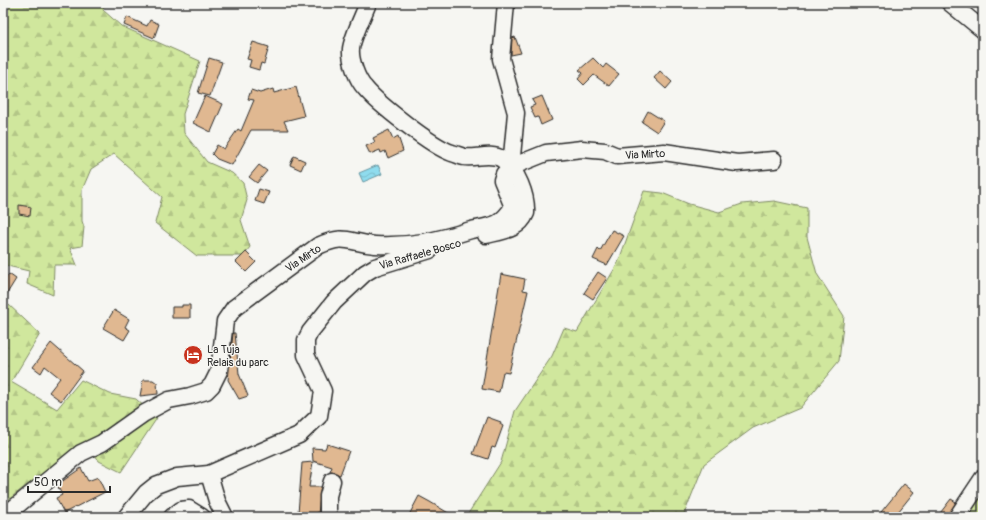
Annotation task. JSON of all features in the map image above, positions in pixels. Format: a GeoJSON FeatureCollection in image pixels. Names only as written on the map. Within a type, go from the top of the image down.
{"type":"FeatureCollection","features":[{"type":"Feature","properties":{"kind":"street"},"geometry":{"type":"LineString","coordinates":[[368,3],[351,48],[360,80],[365,89],[401,120],[450,152],[465,157],[488,155],[502,159],[511,167]]}},
{"type":"Feature","properties":{"kind":"street"},"geometry":{"type":"LineString","coordinates":[[506,3],[501,58],[516,113],[511,167]]}},
{"type":"Feature","properties":{"kind":"street"},"geometry":{"type":"LineString","coordinates":[[950,3],[983,30]]}},
{"type":"Feature","properties":{"kind":"street","name":"Via Mirto"},"geometry":{"type":"LineString","coordinates":[[3,517],[81,454],[102,443],[143,414],[169,400],[206,391],[212,384],[219,371],[225,321],[234,308],[298,259],[318,246],[333,240],[346,239],[373,245],[413,244],[435,241],[498,223],[513,207],[502,180],[504,174],[511,167],[546,154],[582,149],[605,151],[617,156],[664,152],[737,163],[774,160]]}},
{"type":"Feature","properties":{"kind":"street","name":"Via Raffaele Bosco"},"geometry":{"type":"LineString","coordinates":[[126,517],[146,493],[156,485],[177,477],[209,474],[299,435],[319,416],[323,391],[306,355],[306,340],[310,332],[334,302],[365,273],[375,267],[422,252],[510,229],[518,225],[524,218],[526,207],[524,194],[511,167]]}},
{"type":"Feature","properties":{"kind":"street"},"geometry":{"type":"LineString","coordinates":[[209,474],[217,501],[225,517]]}},
{"type":"Feature","properties":{"kind":"street"},"geometry":{"type":"LineString","coordinates":[[957,517],[983,478]]}},
{"type":"Feature","properties":{"kind":"street"},"geometry":{"type":"LineString","coordinates":[[328,517],[328,496],[332,482]]}},
{"type":"Feature","properties":{"kind":"street"},"geometry":{"type":"LineString","coordinates":[[172,517],[180,510],[189,509],[202,517]]}},
{"type":"Feature","properties":{"kind":"green space"},"geometry":{"type":"Polygon","coordinates":[[[3,3],[105,3],[103,10],[121,26],[200,61],[183,114],[184,133],[207,162],[232,173],[243,183],[247,200],[241,220],[250,247],[243,256],[197,256],[155,223],[162,197],[114,154],[91,169],[82,190],[82,221],[84,227],[82,246],[70,248],[77,265],[54,265],[53,295],[27,284],[29,271],[3,265],[3,3]]]}},
{"type":"Feature","properties":{"kind":"green space"},"geometry":{"type":"Polygon","coordinates":[[[644,191],[662,193],[689,204],[719,212],[742,204],[774,201],[807,208],[807,237],[817,274],[844,316],[839,361],[800,408],[753,428],[704,464],[683,517],[466,517],[501,462],[515,411],[552,356],[564,328],[577,332],[618,263],[644,191]]]}},
{"type":"Feature","properties":{"kind":"green space"},"geometry":{"type":"Polygon","coordinates":[[[9,305],[40,334],[11,382],[57,409],[81,380],[110,394],[136,399],[157,418],[121,472],[99,461],[92,450],[27,485],[3,504],[3,313],[9,305]]]}},
{"type":"Feature","properties":{"kind":"green space"},"geometry":{"type":"Polygon","coordinates":[[[983,486],[983,517],[963,517],[983,486]]]}},
{"type":"Feature","properties":{"kind":"water"},"geometry":{"type":"Polygon","coordinates":[[[378,165],[382,174],[363,182],[359,173],[378,165]]]}},
{"type":"Feature","properties":{"kind":"building"},"geometry":{"type":"Polygon","coordinates":[[[127,17],[147,26],[150,20],[159,24],[154,38],[124,25],[127,17]]]}},
{"type":"Feature","properties":{"kind":"building"},"geometry":{"type":"Polygon","coordinates":[[[515,37],[521,53],[511,55],[512,38],[515,37]]]}},
{"type":"Feature","properties":{"kind":"building"},"geometry":{"type":"Polygon","coordinates":[[[253,42],[269,47],[264,64],[261,63],[259,70],[249,67],[251,60],[247,59],[253,42]]]}},
{"type":"Feature","properties":{"kind":"building"},"geometry":{"type":"Polygon","coordinates":[[[209,58],[222,62],[210,96],[198,93],[209,58]]]}},
{"type":"Feature","properties":{"kind":"building"},"geometry":{"type":"Polygon","coordinates":[[[593,58],[603,68],[606,64],[619,74],[609,86],[594,75],[584,85],[578,79],[583,73],[579,70],[593,58]]]}},
{"type":"Feature","properties":{"kind":"building"},"geometry":{"type":"Polygon","coordinates":[[[660,71],[672,82],[666,89],[654,78],[660,71]]]}},
{"type":"Feature","properties":{"kind":"building"},"geometry":{"type":"Polygon","coordinates":[[[296,87],[304,116],[284,121],[288,130],[251,130],[232,165],[217,159],[212,154],[217,145],[224,149],[238,129],[241,131],[254,100],[248,99],[251,90],[260,93],[273,89],[274,93],[296,87]]]}},
{"type":"Feature","properties":{"kind":"building"},"geometry":{"type":"Polygon","coordinates":[[[205,96],[223,104],[211,132],[193,123],[205,96]]]}},
{"type":"Feature","properties":{"kind":"building"},"geometry":{"type":"Polygon","coordinates":[[[542,96],[552,120],[541,125],[538,117],[535,118],[530,107],[535,105],[532,100],[542,96]]]}},
{"type":"Feature","properties":{"kind":"building"},"geometry":{"type":"Polygon","coordinates":[[[648,111],[664,121],[657,132],[642,122],[648,111]]]}},
{"type":"Feature","properties":{"kind":"building"},"geometry":{"type":"Polygon","coordinates":[[[389,130],[393,139],[398,136],[403,151],[388,158],[385,151],[381,153],[380,150],[370,154],[366,146],[375,142],[373,138],[389,130]]]}},
{"type":"Feature","properties":{"kind":"building"},"geometry":{"type":"Polygon","coordinates":[[[294,156],[305,161],[301,170],[290,165],[294,156]]]}},
{"type":"Feature","properties":{"kind":"building"},"geometry":{"type":"Polygon","coordinates":[[[259,165],[267,171],[257,183],[249,177],[259,165]]]}},
{"type":"Feature","properties":{"kind":"building"},"geometry":{"type":"Polygon","coordinates":[[[259,189],[269,192],[264,204],[255,201],[259,189]]]}},
{"type":"Feature","properties":{"kind":"building"},"geometry":{"type":"Polygon","coordinates":[[[19,205],[31,207],[30,216],[19,214],[19,205]]]}},
{"type":"Feature","properties":{"kind":"building"},"geometry":{"type":"Polygon","coordinates":[[[612,230],[624,236],[607,265],[593,259],[598,249],[600,251],[612,230]]]}},
{"type":"Feature","properties":{"kind":"building"},"geometry":{"type":"Polygon","coordinates":[[[246,252],[256,262],[246,272],[236,262],[246,252]]]}},
{"type":"Feature","properties":{"kind":"building"},"geometry":{"type":"Polygon","coordinates":[[[598,272],[607,278],[593,299],[584,293],[598,272]]]}},
{"type":"Feature","properties":{"kind":"building"},"geometry":{"type":"Polygon","coordinates":[[[3,274],[7,277],[9,274],[16,279],[3,300],[3,274]]]}},
{"type":"Feature","properties":{"kind":"building"},"geometry":{"type":"Polygon","coordinates":[[[501,274],[525,279],[523,290],[528,291],[509,373],[503,372],[499,392],[482,389],[501,274]]]}},
{"type":"Feature","properties":{"kind":"building"},"geometry":{"type":"Polygon","coordinates":[[[182,305],[190,305],[190,318],[172,318],[172,307],[182,307],[182,305]]]}},
{"type":"Feature","properties":{"kind":"building"},"geometry":{"type":"Polygon","coordinates":[[[114,310],[129,319],[125,327],[130,330],[124,340],[103,328],[114,310]]]}},
{"type":"Feature","properties":{"kind":"building"},"geometry":{"type":"Polygon","coordinates":[[[233,333],[235,333],[239,374],[248,396],[239,399],[228,380],[233,333]]]}},
{"type":"Feature","properties":{"kind":"building"},"geometry":{"type":"Polygon","coordinates":[[[51,343],[83,371],[61,401],[49,392],[60,378],[45,366],[41,373],[33,367],[51,343]]]}},
{"type":"Feature","properties":{"kind":"building"},"geometry":{"type":"Polygon","coordinates":[[[143,380],[153,380],[157,383],[158,394],[140,396],[143,380]]]}},
{"type":"Feature","properties":{"kind":"building"},"geometry":{"type":"Polygon","coordinates":[[[487,417],[501,422],[500,424],[503,426],[495,448],[492,447],[488,459],[473,454],[487,417]]]}},
{"type":"Feature","properties":{"kind":"building"},"geometry":{"type":"Polygon","coordinates":[[[327,444],[349,451],[340,475],[330,472],[332,467],[313,461],[312,448],[325,449],[327,444]]]}},
{"type":"Feature","properties":{"kind":"building"},"geometry":{"type":"Polygon","coordinates":[[[313,462],[309,487],[321,487],[318,514],[298,513],[302,463],[313,462]]]}},
{"type":"Feature","properties":{"kind":"building"},"geometry":{"type":"Polygon","coordinates":[[[81,468],[88,481],[98,477],[105,492],[64,513],[56,498],[62,495],[57,485],[81,468]]]}},
{"type":"Feature","properties":{"kind":"building"},"geometry":{"type":"Polygon","coordinates":[[[904,484],[914,492],[894,517],[877,517],[904,484]]]}},
{"type":"Feature","properties":{"kind":"building"},"geometry":{"type":"Polygon","coordinates":[[[419,496],[430,502],[455,517],[408,517],[419,496]]]}},
{"type":"Feature","properties":{"kind":"building"},"geometry":{"type":"Polygon","coordinates":[[[951,499],[956,502],[948,517],[937,517],[951,499]]]}},
{"type":"Feature","properties":{"kind":"place","name":"La Tuja Relais du parc"},"geometry":{"type":"Point","coordinates":[193,355]}}]}
